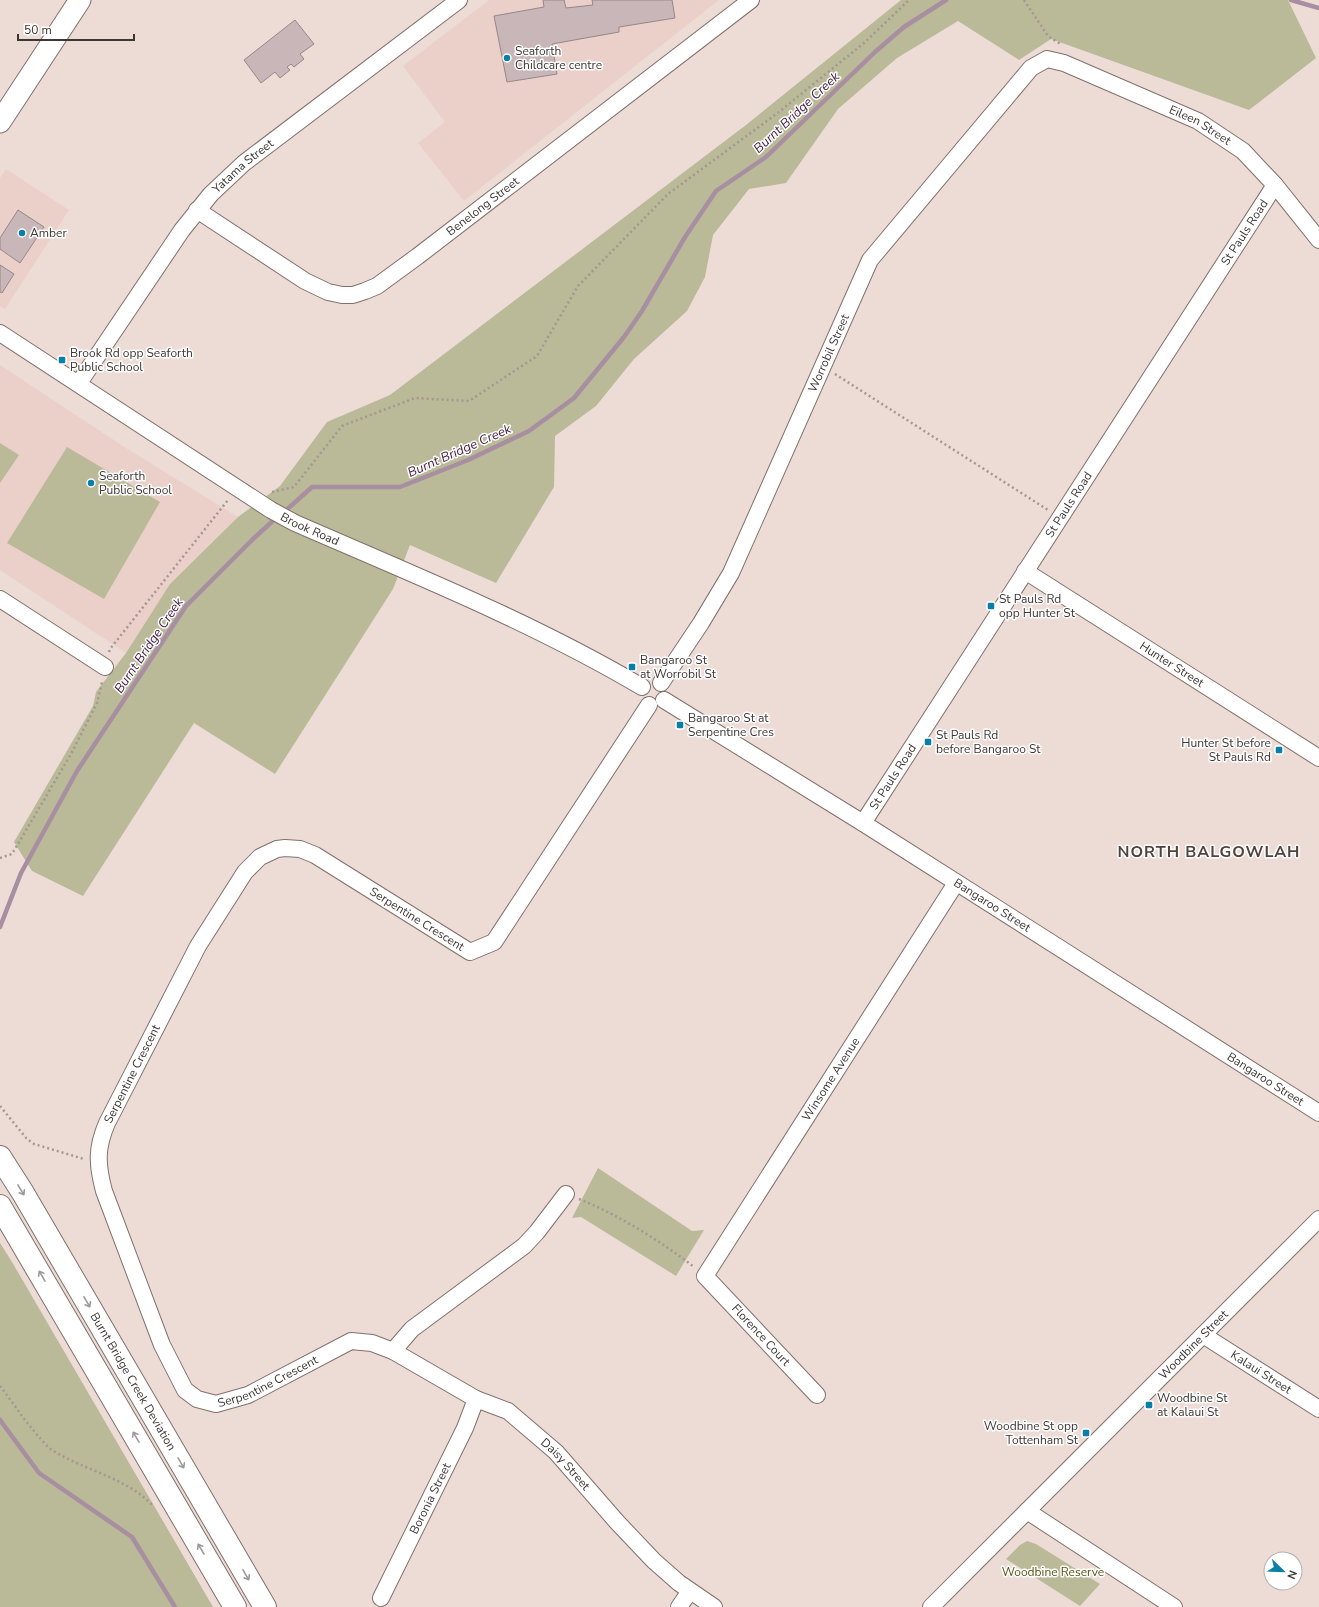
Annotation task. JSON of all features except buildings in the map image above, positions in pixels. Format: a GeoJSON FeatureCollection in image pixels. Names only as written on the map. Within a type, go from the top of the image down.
{"type":"FeatureCollection","features":[{"type":"Feature","properties":{"kind":"highway","name":"Burnt Bridge Creek Deviation"},"geometry":{"type":"LineString","coordinates":[[0,1157],[23,1193],[265,1607]]}},
{"type":"Feature","properties":{"kind":"highway"},"geometry":{"type":"LineString","coordinates":[[0,1206],[235,1607]]}},
{"type":"Feature","properties":{"kind":"main road"},"geometry":{"type":"LineString","coordinates":[[0,122],[80,0]]}},
{"type":"Feature","properties":{"kind":"street","name":"Yatama Street"},"geometry":{"type":"LineString","coordinates":[[79,383],[197,210],[211,194],[244,163],[459,0]]}},
{"type":"Feature","properties":{"kind":"street","name":"Benelong Street"},"geometry":{"type":"LineString","coordinates":[[197,210],[316,287],[342,295],[353,295],[365,291],[377,286],[418,256],[751,0]]}},
{"type":"Feature","properties":{"kind":"street","name":"Eileen Street"},"geometry":{"type":"LineString","coordinates":[[1047,59],[1064,63],[1198,121],[1243,150],[1275,185],[1319,240]]}},
{"type":"Feature","properties":{"kind":"street","name":"Worrobil Street"},"geometry":{"type":"LineString","coordinates":[[661,682],[701,623],[731,573],[870,260],[1031,68],[1047,59]]}},
{"type":"Feature","properties":{"kind":"street","name":"St Pauls Road"},"geometry":{"type":"LineString","coordinates":[[863,823],[1275,185]]}},
{"type":"Feature","properties":{"kind":"street","name":"Brook Road"},"geometry":{"type":"LineString","coordinates":[[0,332],[237,488],[294,523],[510,616],[610,668],[642,687]]}},
{"type":"Feature","properties":{"kind":"street","name":"Hunter Street"},"geometry":{"type":"LineString","coordinates":[[1025,571],[1319,758]]}},
{"type":"Feature","properties":{"kind":"street"},"geometry":{"type":"LineString","coordinates":[[0,599],[105,667]]}},
{"type":"Feature","properties":{"kind":"street"},"geometry":{"type":"LineString","coordinates":[[651,680],[661,682],[666,693],[664,700],[658,705],[649,705],[642,698],[642,687],[651,680]]}},
{"type":"Feature","properties":{"kind":"street","name":"Bangaroo Street"},"geometry":{"type":"LineString","coordinates":[[664,700],[863,823],[1319,1114]]}},
{"type":"Feature","properties":{"kind":"street","name":"Serpentine Crescent"},"geometry":{"type":"LineString","coordinates":[[393,1351],[372,1343],[351,1341],[248,1395],[216,1404],[197,1399],[185,1390],[162,1345],[104,1191],[98,1161],[98,1149],[101,1137],[198,946],[245,872],[256,860],[269,852],[285,848],[300,849],[315,854],[470,952],[494,942],[649,705]]}},
{"type":"Feature","properties":{"kind":"street","name":"Winsome Avenue"},"geometry":{"type":"LineString","coordinates":[[705,1276],[956,883]]}},
{"type":"Feature","properties":{"kind":"street"},"geometry":{"type":"LineString","coordinates":[[393,1351],[412,1329],[524,1246],[537,1232],[566,1194]]}},
{"type":"Feature","properties":{"kind":"street","name":"Woodbine Street"},"geometry":{"type":"LineString","coordinates":[[931,1607],[1319,1219]]}},
{"type":"Feature","properties":{"kind":"street","name":"Florence Court"},"geometry":{"type":"LineString","coordinates":[[705,1276],[817,1395]]}},
{"type":"Feature","properties":{"kind":"street","name":"Kalaui Street"},"geometry":{"type":"LineString","coordinates":[[1203,1335],[1319,1409]]}},
{"type":"Feature","properties":{"kind":"street","name":"Daisy Street"},"geometry":{"type":"LineString","coordinates":[[393,1351],[476,1399],[508,1411],[556,1452],[617,1522],[649,1555],[690,1591],[714,1607]]}},
{"type":"Feature","properties":{"kind":"street","name":"Boronia Street"},"geometry":{"type":"LineString","coordinates":[[381,1598],[465,1428],[476,1399]]}},
{"type":"Feature","properties":{"kind":"street"},"geometry":{"type":"LineString","coordinates":[[1027,1511],[1174,1607]]}},
{"type":"Feature","properties":{"kind":"street"},"geometry":{"type":"LineString","coordinates":[[679,1607],[690,1591]]}},
{"type":"Feature","properties":{"kind":"path"},"geometry":{"type":"LineString","coordinates":[[267,489],[273,492],[294,487],[342,426],[415,398],[469,401],[537,356],[578,286],[668,194],[791,102],[864,43],[909,0]]}},
{"type":"Feature","properties":{"kind":"path"},"geometry":{"type":"LineString","coordinates":[[1024,0],[1048,36],[1064,46]]}},
{"type":"Feature","properties":{"kind":"path"},"geometry":{"type":"LineString","coordinates":[[823,366],[1060,518]]}},
{"type":"Feature","properties":{"kind":"path"},"geometry":{"type":"LineString","coordinates":[[0,858],[12,854],[71,754],[97,703],[110,649],[237,488]]}},
{"type":"Feature","properties":{"kind":"path"},"geometry":{"type":"LineString","coordinates":[[0,1106],[27,1139],[34,1144],[76,1157],[98,1161]]}},
{"type":"Feature","properties":{"kind":"path"},"geometry":{"type":"LineString","coordinates":[[566,1194],[615,1215],[679,1255],[705,1276]]}},
{"type":"Feature","properties":{"kind":"path"},"geometry":{"type":"LineString","coordinates":[[0,1386],[24,1419],[50,1449],[66,1458],[133,1488],[153,1507]]}},
{"type":"Feature","properties":{"kind":"shaded area"},"geometry":{"type":"Polygon","coordinates":[[[489,0],[719,0],[464,201],[418,143],[445,122],[403,66],[489,0]]]}},
{"type":"Feature","properties":{"kind":"shaded area"},"geometry":{"type":"Polygon","coordinates":[[[6,169],[69,210],[5,309],[0,306],[0,178],[6,169]]]}},
{"type":"Feature","properties":{"kind":"shaded area","name":"Seaforth Public School"},"geometry":{"type":"Polygon","coordinates":[[[0,365],[126,448],[238,517],[170,584],[126,653],[0,570],[0,365]]]}},
{"type":"Feature","properties":{"kind":"green space"},"geometry":{"type":"Polygon","coordinates":[[[901,0],[1288,0],[1316,58],[1249,110],[1051,39],[1019,60],[958,21],[897,58],[838,109],[786,183],[749,189],[713,235],[705,277],[687,311],[634,359],[596,406],[555,436],[554,487],[496,583],[410,545],[393,589],[275,774],[194,723],[83,896],[32,871],[14,842],[93,706],[96,692],[126,653],[170,584],[238,517],[280,486],[327,422],[390,395],[746,125],[901,0]]]}},
{"type":"Feature","properties":{"kind":"green space"},"geometry":{"type":"Polygon","coordinates":[[[0,443],[19,455],[0,483],[0,443]]]}},
{"type":"Feature","properties":{"kind":"green space"},"geometry":{"type":"Polygon","coordinates":[[[67,447],[160,502],[104,599],[7,543],[67,447]]]}},
{"type":"Feature","properties":{"kind":"green space"},"geometry":{"type":"Polygon","coordinates":[[[598,1168],[692,1231],[704,1230],[676,1276],[581,1217],[572,1218],[598,1168]]]}},
{"type":"Feature","properties":{"kind":"green space"},"geometry":{"type":"Polygon","coordinates":[[[0,1243],[12,1262],[213,1607],[0,1607],[0,1243]]]}},
{"type":"Feature","properties":{"kind":"green space","name":"Woodbine Reserve"},"geometry":{"type":"Polygon","coordinates":[[[1027,1541],[1036,1544],[1100,1584],[1080,1606],[1006,1559],[1020,1545],[1027,1541]]]}},
{"type":"Feature","properties":{"kind":"waterway","name":"Burnt Bridge Creek"},"geometry":{"type":"LineString","coordinates":[[283,513],[312,487],[400,487],[468,460],[529,431],[574,398],[624,337],[642,311],[685,237],[716,191],[766,157],[875,52],[904,27],[946,0]]}},
{"type":"Feature","properties":{"kind":"waterway","name":"Burnt Bridge Creek"},"geometry":{"type":"LineString","coordinates":[[1291,0],[1319,8]]}},
{"type":"Feature","properties":{"kind":"waterway","name":"Burnt Bridge Creek"},"geometry":{"type":"LineString","coordinates":[[0,927],[21,873],[77,771],[186,606],[277,517]]}},
{"type":"Feature","properties":{"kind":"waterway","name":"Burnt Bridge Creek"},"geometry":{"type":"LineString","coordinates":[[0,1420],[39,1473],[132,1537],[175,1607]]}},
{"type":"Feature","properties":{"kind":"place","name":"Seaforth Childcare centre"},"geometry":{"type":"Point","coordinates":[507,58]}},
{"type":"Feature","properties":{"kind":"place","name":"Amber"},"geometry":{"type":"Point","coordinates":[22,233]}},
{"type":"Feature","properties":{"kind":"place","name":"Brook Rd opp Seaforth Public School"},"geometry":{"type":"Point","coordinates":[62,360]}},
{"type":"Feature","properties":{"kind":"place","name":"Seaforth Public School"},"geometry":{"type":"Point","coordinates":[91,483]}},
{"type":"Feature","properties":{"kind":"place","name":"St Pauls Rd opp Hunter St"},"geometry":{"type":"Point","coordinates":[991,606]}},
{"type":"Feature","properties":{"kind":"place","name":"Bangaroo St at Worrobil St"},"geometry":{"type":"Point","coordinates":[632,667]}},
{"type":"Feature","properties":{"kind":"place","name":"Bangaroo St at Serpentine Cres"},"geometry":{"type":"Point","coordinates":[680,725]}},
{"type":"Feature","properties":{"kind":"place","name":"St Pauls Rd before Bangaroo St"},"geometry":{"type":"Point","coordinates":[928,742]}},
{"type":"Feature","properties":{"kind":"place","name":"Hunter St before St Pauls Rd"},"geometry":{"type":"Point","coordinates":[1279,750]}},
{"type":"Feature","properties":{"kind":"place","name":"Woodbine St at Kalaui St"},"geometry":{"type":"Point","coordinates":[1149,1405]}},
{"type":"Feature","properties":{"kind":"place","name":"Woodbine St opp Tottenham St"},"geometry":{"type":"Point","coordinates":[1086,1433]}},
{"type":"Feature","properties":{"kind":"district","name":"NORTH BALGOWLAH"},"geometry":{"type":"Point","coordinates":[1209,851]}}]}
